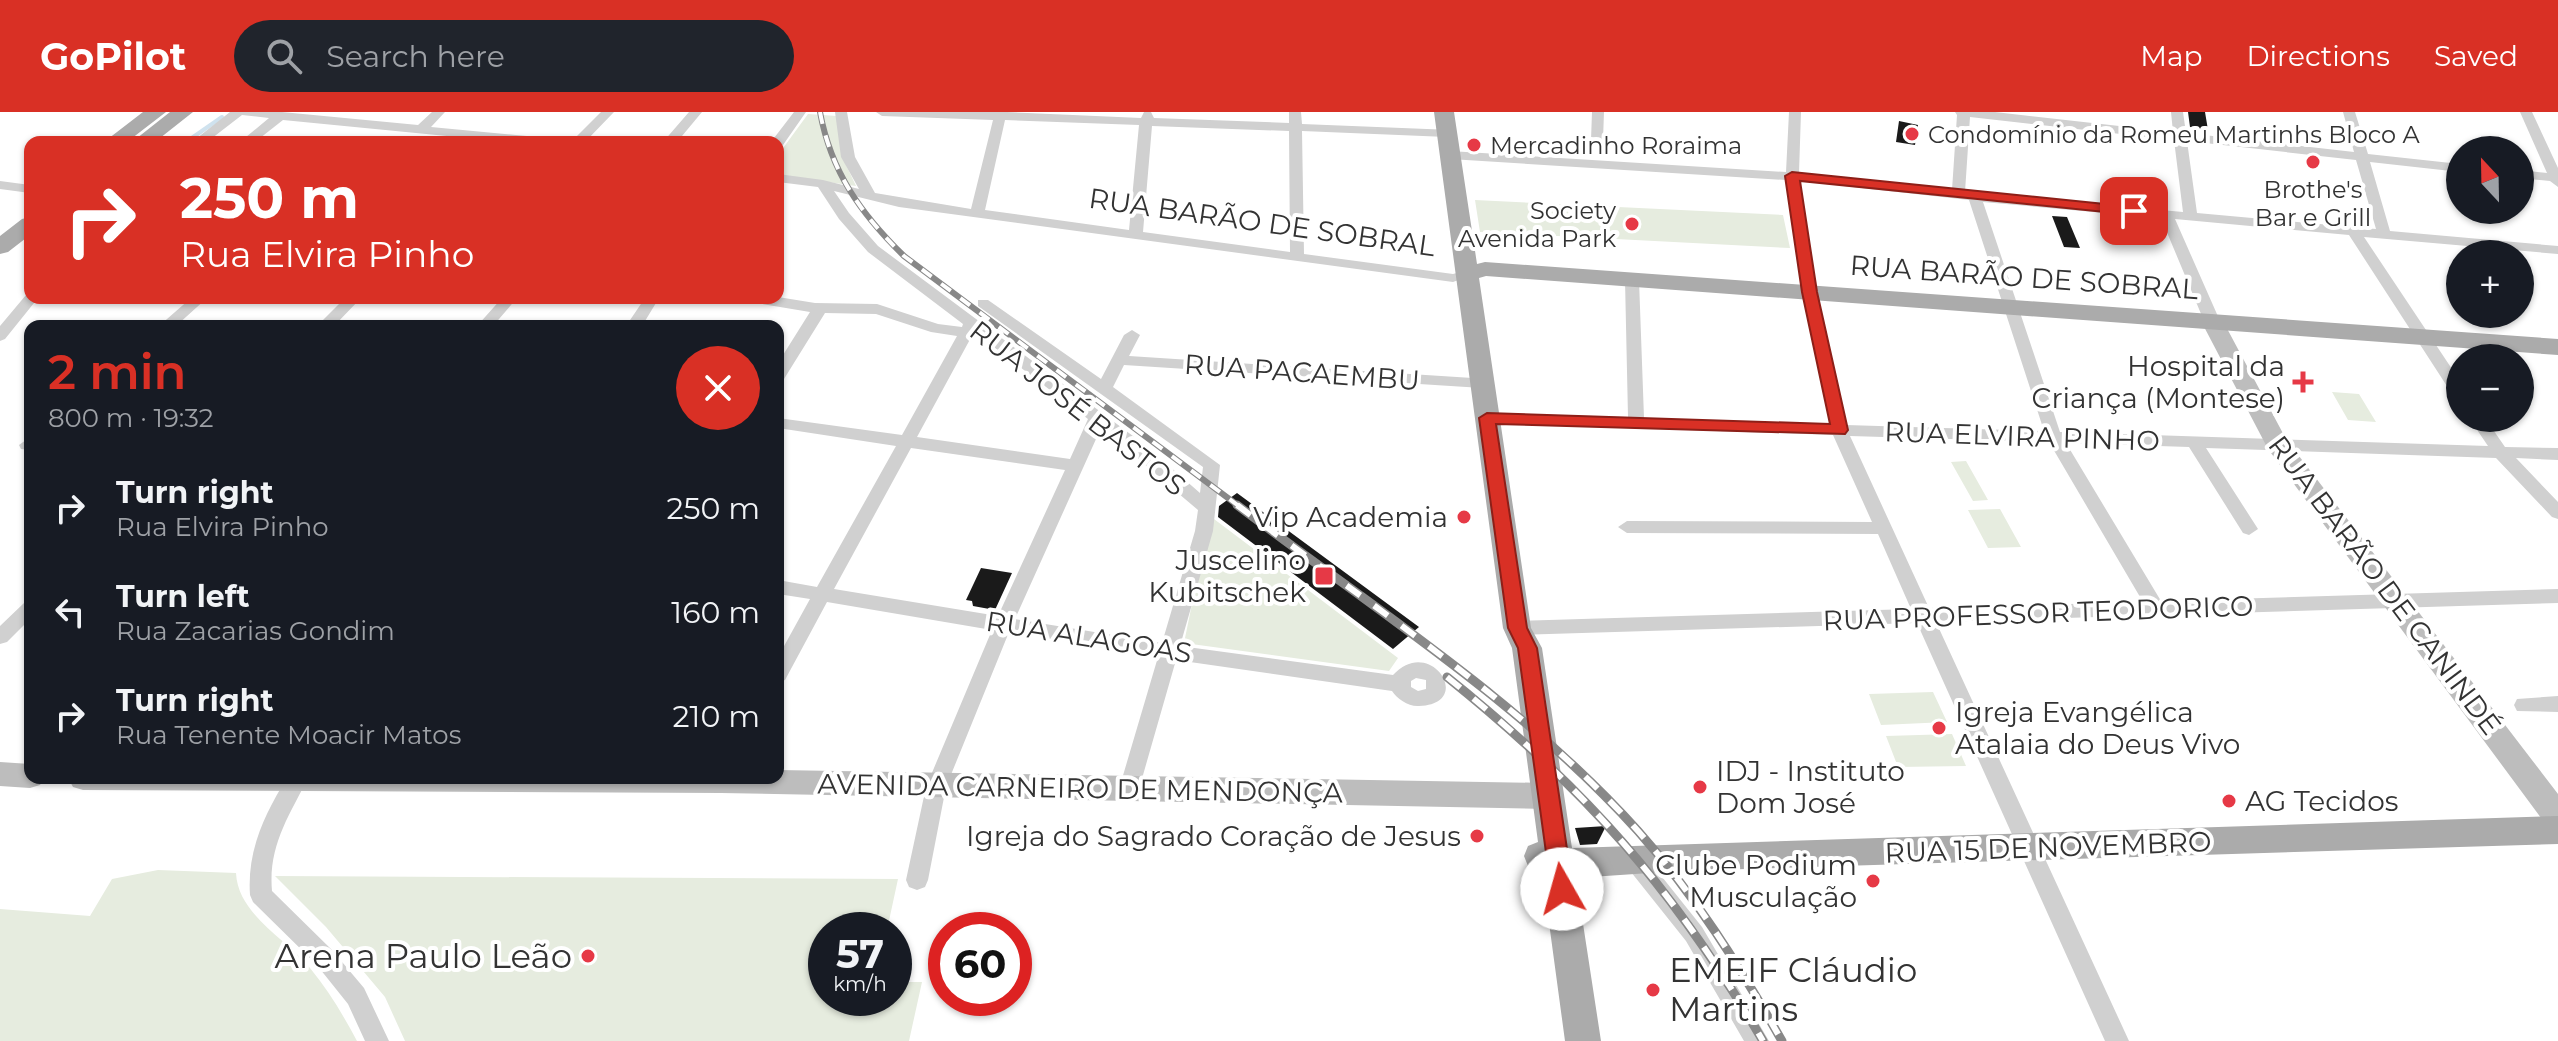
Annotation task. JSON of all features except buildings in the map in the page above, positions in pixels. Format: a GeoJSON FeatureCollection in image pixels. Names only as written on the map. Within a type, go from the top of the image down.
{"type":"FeatureCollection","features":[{"type":"Feature","properties":{"kind":"main road"},"geometry":{"type":"LineString","coordinates":[[122,136],[156,112]]}},
{"type":"Feature","properties":{"kind":"main road"},"geometry":{"type":"LineString","coordinates":[[150,136],[183,112]]}},
{"type":"Feature","properties":{"kind":"main road"},"geometry":{"type":"LineString","coordinates":[[1447,133],[1517,628],[1527,648],[1549,860],[1583,1041]]}},
{"type":"Feature","properties":{"kind":"main road"},"geometry":{"type":"LineString","coordinates":[[0,225],[24,207]]}},
{"type":"Feature","properties":{"kind":"main road"},"geometry":{"type":"LineString","coordinates":[[0,247],[24,229]]}},
{"type":"Feature","properties":{"kind":"main road","name":"RUA BARÃO DE SOBRAL"},"geometry":{"type":"LineString","coordinates":[[1468,274],[1485,269],[2558,347]]}},
{"type":"Feature","properties":{"kind":"main road","name":"RUA BARÃO DE CANINDÉ"},"geometry":{"type":"LineString","coordinates":[[2212,321],[2276,443],[2558,817]]}},
{"type":"Feature","properties":{"kind":"main road"},"geometry":{"type":"LineString","coordinates":[[0,774],[24,776]]}},
{"type":"Feature","properties":{"kind":"main road","name":"AVENIDA CARNEIRO DE MENDONÇA"},"geometry":{"type":"LineString","coordinates":[[784,782],[1540,796]]}},
{"type":"Feature","properties":{"kind":"main road","name":"RUA 15 DE NOVEMBRO"},"geometry":{"type":"LineString","coordinates":[[1549,860],[1602,865],[1668,855],[1699,858],[2558,830]]}},
{"type":"Feature","properties":{"kind":"main road"},"geometry":{"type":"LineString","coordinates":[[1549,860],[1564,1041]]}},
{"type":"Feature","properties":{"kind":"street"},"geometry":{"type":"LineString","coordinates":[[207,136],[240,112],[475,136]]}},
{"type":"Feature","properties":{"kind":"street"},"geometry":{"type":"LineString","coordinates":[[420,130],[439,112]]}},
{"type":"Feature","properties":{"kind":"street"},"geometry":{"type":"LineString","coordinates":[[584,136],[608,112]]}},
{"type":"Feature","properties":{"kind":"street"},"geometry":{"type":"LineString","coordinates":[[675,136],[696,112]]}},
{"type":"Feature","properties":{"kind":"street"},"geometry":{"type":"LineString","coordinates":[[782,136],[800,112]]}},
{"type":"Feature","properties":{"kind":"street"},"geometry":{"type":"LineString","coordinates":[[841,112],[848,157],[869,195]]}},
{"type":"Feature","properties":{"kind":"street"},"geometry":{"type":"LineString","coordinates":[[882,112],[1148,118],[1295,128],[1447,133],[1975,197],[2558,250]]}},
{"type":"Feature","properties":{"kind":"street"},"geometry":{"type":"LineString","coordinates":[[1295,112],[1297,257]]}},
{"type":"Feature","properties":{"kind":"street"},"geometry":{"type":"LineString","coordinates":[[1597,140],[1598,112]]}},
{"type":"Feature","properties":{"kind":"street"},"geometry":{"type":"LineString","coordinates":[[1795,112],[1792,176],[1810,292],[1839,430],[2117,1041]]}},
{"type":"Feature","properties":{"kind":"street"},"geometry":{"type":"LineString","coordinates":[[1958,195],[1963,112],[2446,167]]}},
{"type":"Feature","properties":{"kind":"street"},"geometry":{"type":"LineString","coordinates":[[2177,112],[2190,215]]}},
{"type":"Feature","properties":{"kind":"street"},"geometry":{"type":"LineString","coordinates":[[2349,112],[2384,234]]}},
{"type":"Feature","properties":{"kind":"street"},"geometry":{"type":"LineString","coordinates":[[2526,112],[2557,180]]}},
{"type":"Feature","properties":{"kind":"street"},"geometry":{"type":"LineString","coordinates":[[977,213],[1000,114]]}},
{"type":"Feature","properties":{"kind":"street"},"geometry":{"type":"LineString","coordinates":[[255,136],[280,116]]}},
{"type":"Feature","properties":{"kind":"street"},"geometry":{"type":"LineString","coordinates":[[1136,235],[1148,118]]}},
{"type":"Feature","properties":{"kind":"street"},"geometry":{"type":"LineString","coordinates":[[392,136],[400,129]]}},
{"type":"Feature","properties":{"kind":"street"},"geometry":{"type":"LineString","coordinates":[[2534,176],[2557,180]]}},
{"type":"Feature","properties":{"kind":"street","name":"RUA BARÃO DE SOBRAL"},"geometry":{"type":"LineString","coordinates":[[784,179],[823,184],[899,203],[1453,278],[1468,274]]}},
{"type":"Feature","properties":{"kind":"street","name":"RUA JOSÉ BASTOS"},"geometry":{"type":"LineString","coordinates":[[823,184],[844,216],[873,249],[968,328],[1139,449],[1207,508]]}},
{"type":"Feature","properties":{"kind":"street"},"geometry":{"type":"LineString","coordinates":[[0,185],[24,188]]}},
{"type":"Feature","properties":{"kind":"street"},"geometry":{"type":"LineString","coordinates":[[1975,197],[2054,437],[2156,608]]}},
{"type":"Feature","properties":{"kind":"street","name":"RUA BARÃO DE CANINDÉ"},"geometry":{"type":"LineString","coordinates":[[2166,214],[2212,321]]}},
{"type":"Feature","properties":{"kind":"street"},"geometry":{"type":"LineString","coordinates":[[2353,231],[2446,372]]}},
{"type":"Feature","properties":{"kind":"street"},"geometry":{"type":"LineString","coordinates":[[1632,280],[1636,423]]}},
{"type":"Feature","properties":{"kind":"street"},"geometry":{"type":"LineString","coordinates":[[784,302],[820,308],[877,309],[936,329],[968,328]]}},
{"type":"Feature","properties":{"kind":"street","name":"RUA JOSÉ BASTOS"},"geometry":{"type":"LineString","coordinates":[[983,303],[1212,465],[1207,508]]}},
{"type":"Feature","properties":{"kind":"street"},"geometry":{"type":"LineString","coordinates":[[0,336],[26,304]]}},
{"type":"Feature","properties":{"kind":"street"},"geometry":{"type":"LineString","coordinates":[[174,320],[193,304]]}},
{"type":"Feature","properties":{"kind":"street"},"geometry":{"type":"LineString","coordinates":[[331,320],[348,304]]}},
{"type":"Feature","properties":{"kind":"street"},"geometry":{"type":"LineString","coordinates":[[490,320],[505,304]]}},
{"type":"Feature","properties":{"kind":"street"},"geometry":{"type":"LineString","coordinates":[[784,367],[820,308]]}},
{"type":"Feature","properties":{"kind":"street"},"geometry":{"type":"LineString","coordinates":[[784,664],[968,328]]}},
{"type":"Feature","properties":{"kind":"street"},"geometry":{"type":"LineString","coordinates":[[1103,390],[1132,335]]}},
{"type":"Feature","properties":{"kind":"street"},"geometry":{"type":"LineString","coordinates":[[784,351],[795,352]]}},
{"type":"Feature","properties":{"kind":"street","name":"RUA PACAEMBU"},"geometry":{"type":"LineString","coordinates":[[1121,360],[1482,383]]}},
{"type":"Feature","properties":{"kind":"street"},"geometry":{"type":"LineString","coordinates":[[917,880],[936,787],[1004,623],[1097,418]]}},
{"type":"Feature","properties":{"kind":"street","name":"RUA ELVIRA PINHO"},"geometry":{"type":"LineString","coordinates":[[1487,418],[2558,454]]}},
{"type":"Feature","properties":{"kind":"street"},"geometry":{"type":"LineString","coordinates":[[784,424],[1075,466]]}},
{"type":"Feature","properties":{"kind":"street"},"geometry":{"type":"LineString","coordinates":[[2487,432],[2501,453],[2558,513]]}},
{"type":"Feature","properties":{"kind":"street"},"geometry":{"type":"LineString","coordinates":[[2193,441],[2249,529]]}},
{"type":"Feature","properties":{"kind":"street"},"geometry":{"type":"LineString","coordinates":[[1129,789],[1170,652],[1207,508]]}},
{"type":"Feature","properties":{"kind":"street"},"geometry":{"type":"LineString","coordinates":[[1627,527],[1884,528]]}},
{"type":"Feature","properties":{"kind":"street","name":"RUA ALAGOAS"},"geometry":{"type":"LineString","coordinates":[[784,588],[1170,652],[1399,684]]}},
{"type":"Feature","properties":{"kind":"street","name":"RUA PROFESSOR TEODORICO"},"geometry":{"type":"LineString","coordinates":[[1517,628],[2558,596]]}},
{"type":"Feature","properties":{"kind":"street"},"geometry":{"type":"LineString","coordinates":[[0,637],[24,614]]}},
{"type":"Feature","properties":{"kind":"street"},"geometry":{"type":"LineString","coordinates":[[2524,705],[2558,704]]}},
{"type":"Feature","properties":{"kind":"street"},"geometry":{"type":"LineString","coordinates":[[294,784],[266,837],[260,857],[261,895],[324,957],[356,996],[377,1041]]}},
{"type":"Feature","properties":{"kind":"street"},"geometry":{"type":"LineString","coordinates":[[1635,860],[1694,934],[1757,1041]]}},
{"type":"Feature","properties":{"kind":"shaded area"},"geometry":{"type":"Polygon","coordinates":[[[808,114],[837,116],[846,165],[856,186],[784,176],[784,147],[808,114]]]}},
{"type":"Feature","properties":{"kind":"shaded area","name":"Society Avenida Park"},"geometry":{"type":"Polygon","coordinates":[[[1475,200],[1783,215],[1790,248],[1480,232],[1475,200]]]}},
{"type":"Feature","properties":{"kind":"shaded area"},"geometry":{"type":"Polygon","coordinates":[[[2332,392],[2359,394],[2376,422],[2348,420],[2332,392]]]}},
{"type":"Feature","properties":{"kind":"shaded area"},"geometry":{"type":"Polygon","coordinates":[[[1966,461],[1988,500],[1973,501],[1951,462],[1966,461]]]}},
{"type":"Feature","properties":{"kind":"shaded area"},"geometry":{"type":"Polygon","coordinates":[[[2000,509],[2021,547],[1988,548],[1968,510],[2000,509]]]}},
{"type":"Feature","properties":{"kind":"shaded area"},"geometry":{"type":"Polygon","coordinates":[[[1210,516],[1398,658],[1389,671],[1184,643],[1210,516]]]}},
{"type":"Feature","properties":{"kind":"shaded area"},"geometry":{"type":"Polygon","coordinates":[[[1933,692],[1947,722],[1881,725],[1869,694],[1933,692]]]}},
{"type":"Feature","properties":{"kind":"shaded area"},"geometry":{"type":"Polygon","coordinates":[[[1952,734],[1966,766],[1898,767],[1886,736],[1952,734]]]}},
{"type":"Feature","properties":{"kind":"shaded area"},"geometry":{"type":"Polygon","coordinates":[[[158,870],[236,873],[239,888],[254,914],[310,968],[357,1041],[0,1041],[0,909],[90,916],[112,879],[158,870]]]}},
{"type":"Feature","properties":{"kind":"shaded area","name":"Arena Paulo Leão"},"geometry":{"type":"Polygon","coordinates":[[[275,876],[898,879],[891,912],[808,912],[808,1016],[912,1016],[912,982],[922,982],[909,1041],[405,1041],[385,997],[326,927],[275,876]]]}},
{"type":"Feature","properties":{"kind":"waterway"},"geometry":{"type":"LineString","coordinates":[[195,136],[222,117]]}},
{"type":"Feature","properties":{"kind":"railway"},"geometry":{"type":"LineString","coordinates":[[820,112],[832,154],[850,191],[874,224],[904,256],[1240,507]]}},
{"type":"Feature","properties":{"kind":"railway"},"geometry":{"type":"LineString","coordinates":[[1237,505],[1445,659],[1546,741],[1593,784],[1659,855],[1698,906],[1782,1041]]}},
{"type":"Feature","properties":{"kind":"railway"},"geometry":{"type":"LineString","coordinates":[[1447,677],[1542,759],[1623,843],[1695,935],[1763,1041]]}},
{"type":"Feature","properties":{"kind":"place","name":"Condomínio da Romeu Martinhs Bloco A"},"geometry":{"type":"Point","coordinates":[1912,134]}},
{"type":"Feature","properties":{"kind":"place","name":"Mercadinho Roraima"},"geometry":{"type":"Point","coordinates":[1474,145]}},
{"type":"Feature","properties":{"kind":"place","name":"Brothe's Bar e Grill"},"geometry":{"type":"Point","coordinates":[2313,162]}},
{"type":"Feature","properties":{"kind":"place","name":"Society Avenida Park"},"geometry":{"type":"Point","coordinates":[1632,224]}},
{"type":"Feature","properties":{"kind":"place","name":"Hospital da Criança (Montese)"},"geometry":{"type":"Point","coordinates":[2303,382]}},
{"type":"Feature","properties":{"kind":"place","name":"Vip Academia"},"geometry":{"type":"Point","coordinates":[1464,517]}},
{"type":"Feature","properties":{"kind":"place","name":"Juscelino Kubitschek"},"geometry":{"type":"Point","coordinates":[1324,576]}},
{"type":"Feature","properties":{"kind":"place","name":"Igreja Evangélica Atalaia do Deus Vivo"},"geometry":{"type":"Point","coordinates":[1939,728]}},
{"type":"Feature","properties":{"kind":"place","name":"IDJ - Instituto Dom José"},"geometry":{"type":"Point","coordinates":[1700,787]}},
{"type":"Feature","properties":{"kind":"place","name":"AG Tecidos"},"geometry":{"type":"Point","coordinates":[2229,801]}},
{"type":"Feature","properties":{"kind":"place","name":"Igreja do Sagrado Coração de Jesus"},"geometry":{"type":"Point","coordinates":[1477,836]}},
{"type":"Feature","properties":{"kind":"place","name":"Clube Podium Musculação"},"geometry":{"type":"Point","coordinates":[1873,881]}},
{"type":"Feature","properties":{"kind":"place","name":"Arena Paulo Leão"},"geometry":{"type":"Point","coordinates":[588,956]}},
{"type":"Feature","properties":{"kind":"place","name":"EMEIF Cláudio Martins"},"geometry":{"type":"Point","coordinates":[1653,990]}},
{"type":"Feature","properties":{"kind":"route"},"geometry":{"type":"LineString","coordinates":[[1562,889],[1527,648],[1517,628],[1487,418],[1839,430],[1810,292],[1792,176],[2134,211]]}}]}
